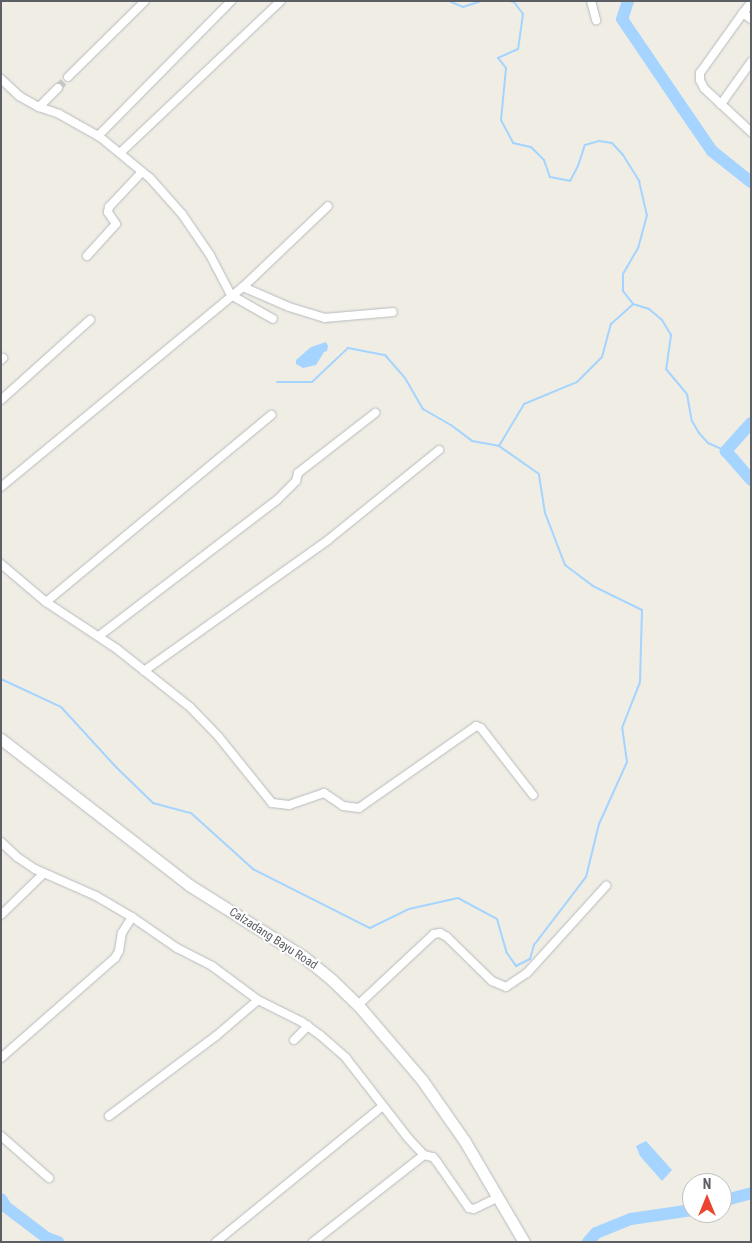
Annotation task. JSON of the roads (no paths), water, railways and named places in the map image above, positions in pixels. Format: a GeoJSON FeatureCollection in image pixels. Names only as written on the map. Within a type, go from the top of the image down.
{"type":"FeatureCollection","features":[{"type":"Feature","properties":{"kind":"street"},"geometry":{"type":"LineString","coordinates":[[68,77],[145,1]]}},
{"type":"Feature","properties":{"kind":"street"},"geometry":{"type":"LineString","coordinates":[[98,136],[231,1]]}},
{"type":"Feature","properties":{"kind":"street"},"geometry":{"type":"LineString","coordinates":[[120,153],[280,1]]}},
{"type":"Feature","properties":{"kind":"street"},"geometry":{"type":"LineString","coordinates":[[591,1],[596,20]]}},
{"type":"Feature","properties":{"kind":"street"},"geometry":{"type":"LineString","coordinates":[[750,132],[704,88],[700,80],[700,73],[751,3]]}},
{"type":"Feature","properties":{"kind":"street"},"geometry":{"type":"LineString","coordinates":[[744,13],[751,19]]}},
{"type":"Feature","properties":{"kind":"street"},"geometry":{"type":"LineString","coordinates":[[721,104],[751,62]]}},
{"type":"Feature","properties":{"kind":"street"},"geometry":{"type":"LineString","coordinates":[[1,79],[19,96],[38,107],[60,114],[98,136],[142,172],[182,214],[210,255],[231,295],[273,319]]}},
{"type":"Feature","properties":{"kind":"street"},"geometry":{"type":"LineString","coordinates":[[38,107],[58,88]]}},
{"type":"Feature","properties":{"kind":"street"},"geometry":{"type":"LineString","coordinates":[[87,256],[116,224],[108,212],[109,207],[142,172]]}},
{"type":"Feature","properties":{"kind":"street"},"geometry":{"type":"LineString","coordinates":[[1,487],[195,328],[328,206]]}},
{"type":"Feature","properties":{"kind":"street"},"geometry":{"type":"LineString","coordinates":[[243,286],[289,307],[325,318],[393,312]]}},
{"type":"Feature","properties":{"kind":"street"},"geometry":{"type":"LineString","coordinates":[[1,400],[90,320]]}},
{"type":"Feature","properties":{"kind":"street"},"geometry":{"type":"LineString","coordinates":[[99,636],[277,500],[296,481],[298,473],[375,413]]}},
{"type":"Feature","properties":{"kind":"street"},"geometry":{"type":"LineString","coordinates":[[46,602],[272,415]]}},
{"type":"Feature","properties":{"kind":"street"},"geometry":{"type":"LineString","coordinates":[[144,671],[309,554],[439,450]]}},
{"type":"Feature","properties":{"kind":"street"},"geometry":{"type":"LineString","coordinates":[[1,564],[46,602],[99,636],[190,707],[218,736],[272,803],[289,805],[324,793],[343,806],[359,808],[476,726],[480,728],[533,795]]}},
{"type":"Feature","properties":{"kind":"street","name":"Calzadang Bayu Road"},"geometry":{"type":"LineString","coordinates":[[1,739],[189,885],[304,957],[358,1005],[422,1080],[464,1140],[524,1242]]}},
{"type":"Feature","properties":{"kind":"street"},"geometry":{"type":"LineString","coordinates":[[1,842],[17,857],[43,874],[96,896],[132,917],[177,948],[212,966],[258,1000],[308,1026],[346,1058],[424,1155],[433,1157],[469,1208],[474,1209],[497,1198]]}},
{"type":"Feature","properties":{"kind":"street"},"geometry":{"type":"LineString","coordinates":[[1,916],[43,874]]}},
{"type":"Feature","properties":{"kind":"street"},"geometry":{"type":"LineString","coordinates":[[358,1005],[434,934],[440,933],[447,937],[492,982],[500,986],[506,986],[527,973],[606,886]]}},
{"type":"Feature","properties":{"kind":"street"},"geometry":{"type":"LineString","coordinates":[[1,1058],[115,958],[119,951],[122,933],[132,917]]}},
{"type":"Feature","properties":{"kind":"street"},"geometry":{"type":"LineString","coordinates":[[109,1116],[216,1036],[258,1000]]}},
{"type":"Feature","properties":{"kind":"street"},"geometry":{"type":"LineString","coordinates":[[294,1040],[308,1026]]}},
{"type":"Feature","properties":{"kind":"street"},"geometry":{"type":"LineString","coordinates":[[216,1242],[383,1106]]}},
{"type":"Feature","properties":{"kind":"street"},"geometry":{"type":"LineString","coordinates":[[1,1136],[49,1178]]}},
{"type":"Feature","properties":{"kind":"street"},"geometry":{"type":"LineString","coordinates":[[313,1242],[424,1155]]}},
{"type":"Feature","properties":{"kind":"water"},"geometry":{"type":"Polygon","coordinates":[[[326,342],[328,346],[327,351],[324,352],[316,365],[303,368],[296,364],[296,360],[311,347],[326,342]]]}},
{"type":"Feature","properties":{"kind":"water"},"geometry":{"type":"Polygon","coordinates":[[[646,1141],[672,1170],[662,1181],[640,1156],[636,1146],[646,1141]]]}},
{"type":"Feature","properties":{"kind":"waterway"},"geometry":{"type":"LineString","coordinates":[[449,1],[463,7],[481,1]]}},
{"type":"Feature","properties":{"kind":"waterway"},"geometry":{"type":"LineString","coordinates":[[510,1],[514,2],[523,14],[518,49],[498,58],[506,68],[501,120],[513,143],[531,147],[544,160],[550,177],[570,181],[578,166],[585,145],[599,141],[612,143],[623,155],[639,181],[647,215],[638,248],[623,274],[623,291],[633,304],[649,309],[662,320],[671,335],[666,369],[687,394],[692,421],[699,433],[708,443],[726,451]]}},
{"type":"Feature","properties":{"kind":"waterway"},"geometry":{"type":"LineString","coordinates":[[628,1],[622,19],[679,103],[712,151],[751,182]]}},
{"type":"Feature","properties":{"kind":"waterway"},"geometry":{"type":"LineString","coordinates":[[1,679],[61,707],[116,767],[153,803],[191,813],[253,869],[370,928],[409,909],[458,898],[497,919],[507,953],[516,966],[530,959],[534,945],[586,877],[599,824],[627,762],[622,728],[640,682],[642,610],[593,586],[565,565],[545,513],[539,474],[499,446],[524,404],[577,382],[602,357],[611,324],[633,304]]}},
{"type":"Feature","properties":{"kind":"waterway"},"geometry":{"type":"LineString","coordinates":[[277,382],[312,382],[348,348],[385,355],[405,378],[423,409],[451,425],[472,441],[499,446]]}},
{"type":"Feature","properties":{"kind":"waterway"},"geometry":{"type":"LineString","coordinates":[[751,423],[726,451],[751,480]]}},
{"type":"Feature","properties":{"kind":"waterway"},"geometry":{"type":"LineString","coordinates":[[732,1198],[751,1193]]}},
{"type":"Feature","properties":{"kind":"waterway"},"geometry":{"type":"LineString","coordinates":[[1,1199],[6,1207],[47,1238],[58,1242]]}},
{"type":"Feature","properties":{"kind":"waterway"},"geometry":{"type":"LineString","coordinates":[[588,1242],[596,1233],[631,1219],[682,1211]]}},
{"type":"Feature","properties":{"kind":"tunnel"},"geometry":{"type":"LineString","coordinates":[[58,88],[68,77]]}}]}
